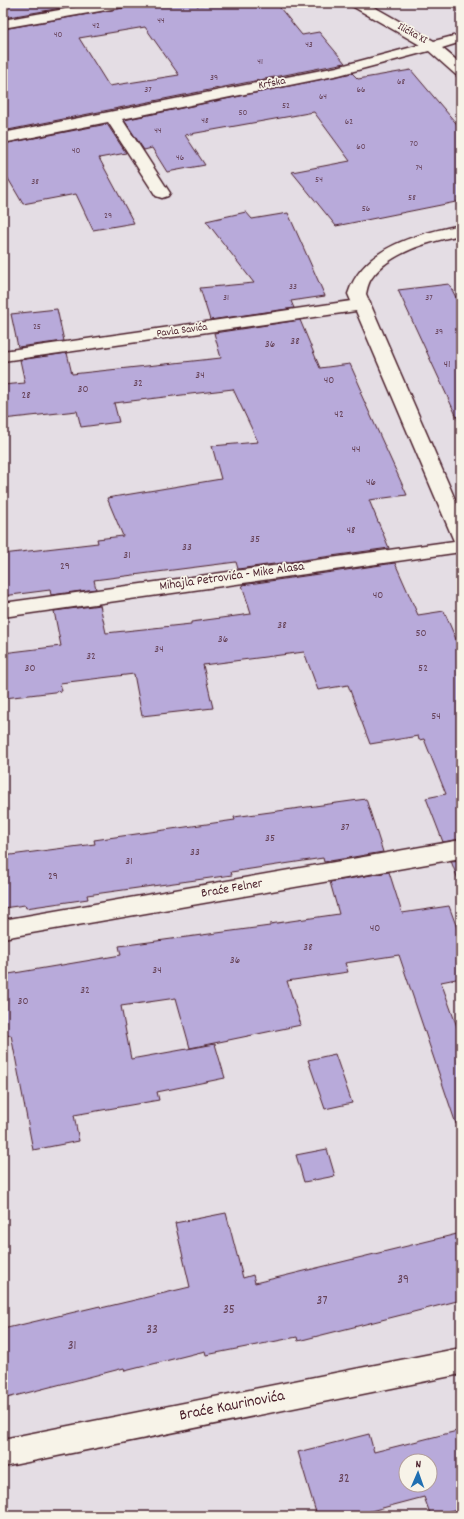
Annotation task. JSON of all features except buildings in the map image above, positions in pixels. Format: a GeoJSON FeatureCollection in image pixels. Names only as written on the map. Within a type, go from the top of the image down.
{"type":"FeatureCollection","features":[{"type":"Feature","properties":{"kind":"street"},"geometry":{"type":"LineString","coordinates":[[3,24],[123,3]]}},
{"type":"Feature","properties":{"kind":"street","name":"Ilićka XI"},"geometry":{"type":"LineString","coordinates":[[357,3],[432,45],[461,72]]}},
{"type":"Feature","properties":{"kind":"street","name":"Krfska"},"geometry":{"type":"LineString","coordinates":[[3,138],[339,71],[461,38]]}},
{"type":"Feature","properties":{"kind":"street"},"geometry":{"type":"LineString","coordinates":[[112,116],[162,193]]}},
{"type":"Feature","properties":{"kind":"street"},"geometry":{"type":"LineString","coordinates":[[461,230],[422,240],[399,249],[369,268],[358,283],[357,294],[461,536]]}},
{"type":"Feature","properties":{"kind":"street","name":"Pavla Savića"},"geometry":{"type":"LineString","coordinates":[[3,356],[361,305]]}},
{"type":"Feature","properties":{"kind":"street","name":"Mihajla Petrovića - Mike Alasa"},"geometry":{"type":"LineString","coordinates":[[3,610],[461,546]]}},
{"type":"Feature","properties":{"kind":"street","name":"Braće Felner"},"geometry":{"type":"LineString","coordinates":[[3,929],[461,849]]}},
{"type":"Feature","properties":{"kind":"street","name":"Braće Kaurinovića"},"geometry":{"type":"LineString","coordinates":[[3,1453],[461,1361]]}}]}
